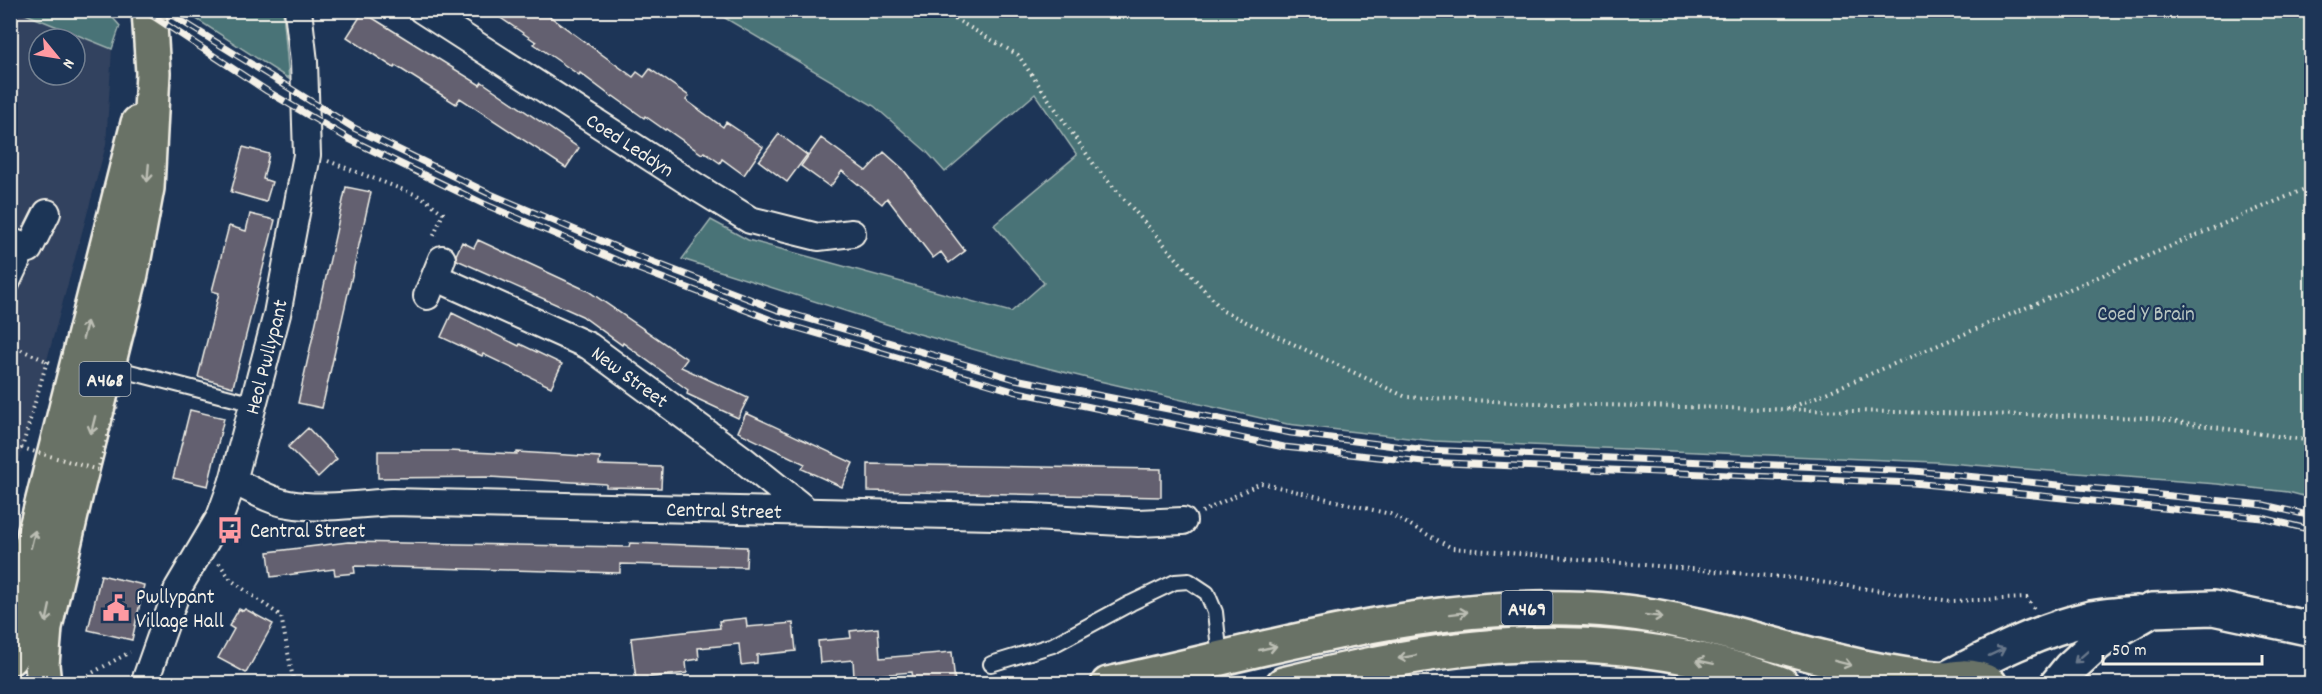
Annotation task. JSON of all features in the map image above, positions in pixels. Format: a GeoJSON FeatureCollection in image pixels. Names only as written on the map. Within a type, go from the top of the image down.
{"type":"FeatureCollection","features":[{"type":"Feature","properties":{"kind":"main road","name":"A468"},"geometry":{"type":"LineString","coordinates":[[44,684],[42,665],[45,627],[76,489],[131,274],[140,228],[150,146],[153,73],[149,10]]}},
{"type":"Feature","properties":{"kind":"main road","name":"A468"},"geometry":{"type":"LineString","coordinates":[[10,658],[24,575],[126,167],[153,73]]}},
{"type":"Feature","properties":{"kind":"main road","name":"A469"},"geometry":{"type":"LineString","coordinates":[[1108,684],[1368,625],[1479,611],[1534,608],[1617,611],[1663,617],[1703,625],[1865,669],[1940,681],[1968,676],[1990,684]]}},
{"type":"Feature","properties":{"kind":"main road","name":"A469"},"geometry":{"type":"LineString","coordinates":[[1283,684],[1432,653],[1531,645],[1621,648],[1662,654],[1716,664],[1782,684]]}},
{"type":"Feature","properties":{"kind":"street","name":"Heol Pwllypant"},"geometry":{"type":"LineString","coordinates":[[144,684],[178,588],[219,517],[233,481],[277,314],[307,155],[304,62],[298,10]]}},
{"type":"Feature","properties":{"kind":"street","name":"Coed Leddyn"},"geometry":{"type":"LineString","coordinates":[[422,10],[750,219],[818,237],[852,232]]}},
{"type":"Feature","properties":{"kind":"street"},"geometry":{"type":"LineString","coordinates":[[20,245],[47,213]]}},
{"type":"Feature","properties":{"kind":"street","name":"New Street"},"geometry":{"type":"LineString","coordinates":[[434,269],[589,346],[741,458],[807,511]]}},
{"type":"Feature","properties":{"kind":"street","name":"Central Street"},"geometry":{"type":"LineString","coordinates":[[233,481],[280,501],[308,506],[392,502],[1033,517],[1138,523],[1183,521]]}},
{"type":"Feature","properties":{"kind":"street"},"geometry":{"type":"LineString","coordinates":[[2057,684],[2070,668],[2094,646],[2152,610],[2213,608],[2312,629]]}},
{"type":"Feature","properties":{"kind":"street"},"geometry":{"type":"LineString","coordinates":[[1940,681],[2012,645],[2048,632],[2103,616],[2145,613]]}},
{"type":"Feature","properties":{"kind":"lane"},"geometry":{"type":"LineString","coordinates":[[10,289],[20,245]]}},
{"type":"Feature","properties":{"kind":"lane"},"geometry":{"type":"LineString","coordinates":[[123,385],[126,372],[254,404]]}},
{"type":"Feature","properties":{"kind":"lane"},"geometry":{"type":"LineString","coordinates":[[991,664],[1053,645],[1175,582],[1189,581],[1207,593],[1215,612],[1220,658]]}},
{"type":"Feature","properties":{"kind":"path"},"geometry":{"type":"LineString","coordinates":[[939,10],[1018,55],[1095,166],[1223,311],[1406,397],[1786,410],[2150,418],[2312,441]]}},
{"type":"Feature","properties":{"kind":"path"},"geometry":{"type":"LineString","coordinates":[[342,165],[422,196],[443,213],[434,269]]}},
{"type":"Feature","properties":{"kind":"path"},"geometry":{"type":"LineString","coordinates":[[1786,410],[2312,186]]}},
{"type":"Feature","properties":{"kind":"path"},"geometry":{"type":"LineString","coordinates":[[10,345],[47,361],[22,448],[98,470],[123,385]]}},
{"type":"Feature","properties":{"kind":"path"},"geometry":{"type":"LineString","coordinates":[[1183,521],[1261,483],[1390,514],[1452,548],[1793,578],[1951,601],[2027,598],[2048,632]]}},
{"type":"Feature","properties":{"kind":"path"},"geometry":{"type":"LineString","coordinates":[[231,580],[281,616],[294,684]]}},
{"type":"Feature","properties":{"kind":"path"},"geometry":{"type":"LineString","coordinates":[[72,684],[160,636]]}},
{"type":"Feature","properties":{"kind":"shaded area"},"geometry":{"type":"Polygon","coordinates":[[[11,11],[69,11],[112,49],[106,145],[11,491],[11,11]]]}},
{"type":"Feature","properties":{"kind":"green space"},"geometry":{"type":"Polygon","coordinates":[[[18,11],[107,11],[120,26],[112,49],[87,39],[87,27],[58,27],[18,11]]]}},
{"type":"Feature","properties":{"kind":"green space"},"geometry":{"type":"Polygon","coordinates":[[[184,11],[283,11],[289,79],[184,11]]]}},
{"type":"Feature","properties":{"kind":"green space","name":"Coed Y Brain"},"geometry":{"type":"Polygon","coordinates":[[[713,11],[2311,11],[2311,498],[2288,492],[2217,484],[1935,462],[1434,441],[1287,424],[1095,380],[905,330],[682,259],[711,220],[748,240],[1011,312],[1044,283],[994,225],[1077,155],[1035,94],[945,172],[927,152],[874,106],[713,11]]]}},
{"type":"Feature","properties":{"kind":"building"},"geometry":{"type":"Polygon","coordinates":[[[489,10],[541,10],[633,77],[637,72],[644,77],[650,69],[689,96],[686,100],[723,127],[726,122],[763,147],[744,175],[722,159],[720,163],[704,152],[702,154],[666,129],[612,97],[580,73],[579,75],[489,10]]]}},
{"type":"Feature","properties":{"kind":"building"},"geometry":{"type":"Polygon","coordinates":[[[363,12],[480,85],[482,82],[579,148],[566,168],[460,98],[456,104],[347,37],[363,12]]]}},
{"type":"Feature","properties":{"kind":"building"},"geometry":{"type":"Polygon","coordinates":[[[779,134],[807,155],[787,182],[759,161],[779,134]]]}},
{"type":"Feature","properties":{"kind":"building"},"geometry":{"type":"Polygon","coordinates":[[[821,138],[866,171],[884,152],[903,169],[965,251],[949,263],[941,252],[933,258],[887,198],[882,204],[842,171],[830,187],[801,166],[821,138]]]}},
{"type":"Feature","properties":{"kind":"building"},"geometry":{"type":"Polygon","coordinates":[[[243,147],[269,154],[263,179],[272,182],[266,202],[231,192],[243,147]]]}},
{"type":"Feature","properties":{"kind":"building"},"geometry":{"type":"Polygon","coordinates":[[[346,187],[371,192],[322,408],[298,403],[346,187]]]}},
{"type":"Feature","properties":{"kind":"building"},"geometry":{"type":"Polygon","coordinates":[[[250,214],[275,220],[233,387],[198,377],[219,293],[212,291],[229,226],[246,231],[250,214]]]}},
{"type":"Feature","properties":{"kind":"building"},"geometry":{"type":"Polygon","coordinates":[[[478,240],[588,291],[687,359],[681,367],[748,398],[738,418],[687,394],[688,390],[582,316],[457,260],[456,255],[462,242],[474,248],[478,240]]]}},
{"type":"Feature","properties":{"kind":"building"},"geometry":{"type":"Polygon","coordinates":[[[452,313],[562,364],[551,387],[483,354],[482,356],[441,337],[452,313]]]}},
{"type":"Feature","properties":{"kind":"building"},"geometry":{"type":"Polygon","coordinates":[[[190,410],[224,418],[208,486],[173,478],[190,410]]]}},
{"type":"Feature","properties":{"kind":"building"},"geometry":{"type":"Polygon","coordinates":[[[746,413],[853,463],[842,487],[802,469],[805,464],[738,432],[746,413]]]}},
{"type":"Feature","properties":{"kind":"building"},"geometry":{"type":"Polygon","coordinates":[[[308,428],[337,459],[318,477],[288,447],[308,428]]]}},
{"type":"Feature","properties":{"kind":"building"},"geometry":{"type":"Polygon","coordinates":[[[378,451],[517,454],[517,452],[600,457],[599,465],[662,467],[661,488],[606,487],[606,484],[490,477],[378,478],[378,451]]]}},
{"type":"Feature","properties":{"kind":"building"},"geometry":{"type":"Polygon","coordinates":[[[868,464],[1161,469],[1161,497],[868,491],[868,464]]]}},
{"type":"Feature","properties":{"kind":"building"},"geometry":{"type":"Polygon","coordinates":[[[348,542],[629,547],[630,543],[747,547],[746,567],[620,564],[620,573],[354,566],[355,573],[335,575],[334,569],[271,577],[268,552],[348,542]]]}},
{"type":"Feature","properties":{"kind":"building","name":"Pwllypant Village Hall"},"geometry":{"type":"Polygon","coordinates":[[[101,575],[144,585],[132,640],[88,630],[101,575]]]}},
{"type":"Feature","properties":{"kind":"building"},"geometry":{"type":"Polygon","coordinates":[[[239,609],[243,611],[245,609],[273,624],[246,673],[218,658],[234,629],[229,626],[239,609]]]}},
{"type":"Feature","properties":{"kind":"building"},"geometry":{"type":"Polygon","coordinates":[[[746,618],[747,627],[793,623],[796,651],[757,655],[757,663],[741,665],[739,644],[698,648],[699,659],[686,661],[687,673],[636,679],[631,638],[720,628],[719,621],[746,618]]]}},
{"type":"Feature","properties":{"kind":"building"},"geometry":{"type":"Polygon","coordinates":[[[878,628],[880,658],[952,652],[955,684],[914,684],[912,672],[854,677],[853,660],[820,663],[818,641],[851,638],[850,631],[878,628]]]}},
{"type":"Feature","properties":{"kind":"railway"},"geometry":{"type":"LineString","coordinates":[[144,10],[267,91],[349,139],[484,204],[628,265],[774,321],[1013,391],[1284,447],[1424,462],[1913,483],[2262,518],[2312,530]]}},
{"type":"Feature","properties":{"kind":"railway"},"geometry":{"type":"LineString","coordinates":[[164,10],[354,128],[488,193],[632,254],[778,310],[1015,379],[1291,433],[1426,450],[1914,471],[2264,505],[2312,516]]}},
{"type":"Feature","properties":{"kind":"place","name":"Central Street"},"geometry":{"type":"Point","coordinates":[230,530]}},
{"type":"Feature","properties":{"kind":"place","name":"Pwllypant Village Hall"},"geometry":{"type":"Point","coordinates":[116,608]}}]}
